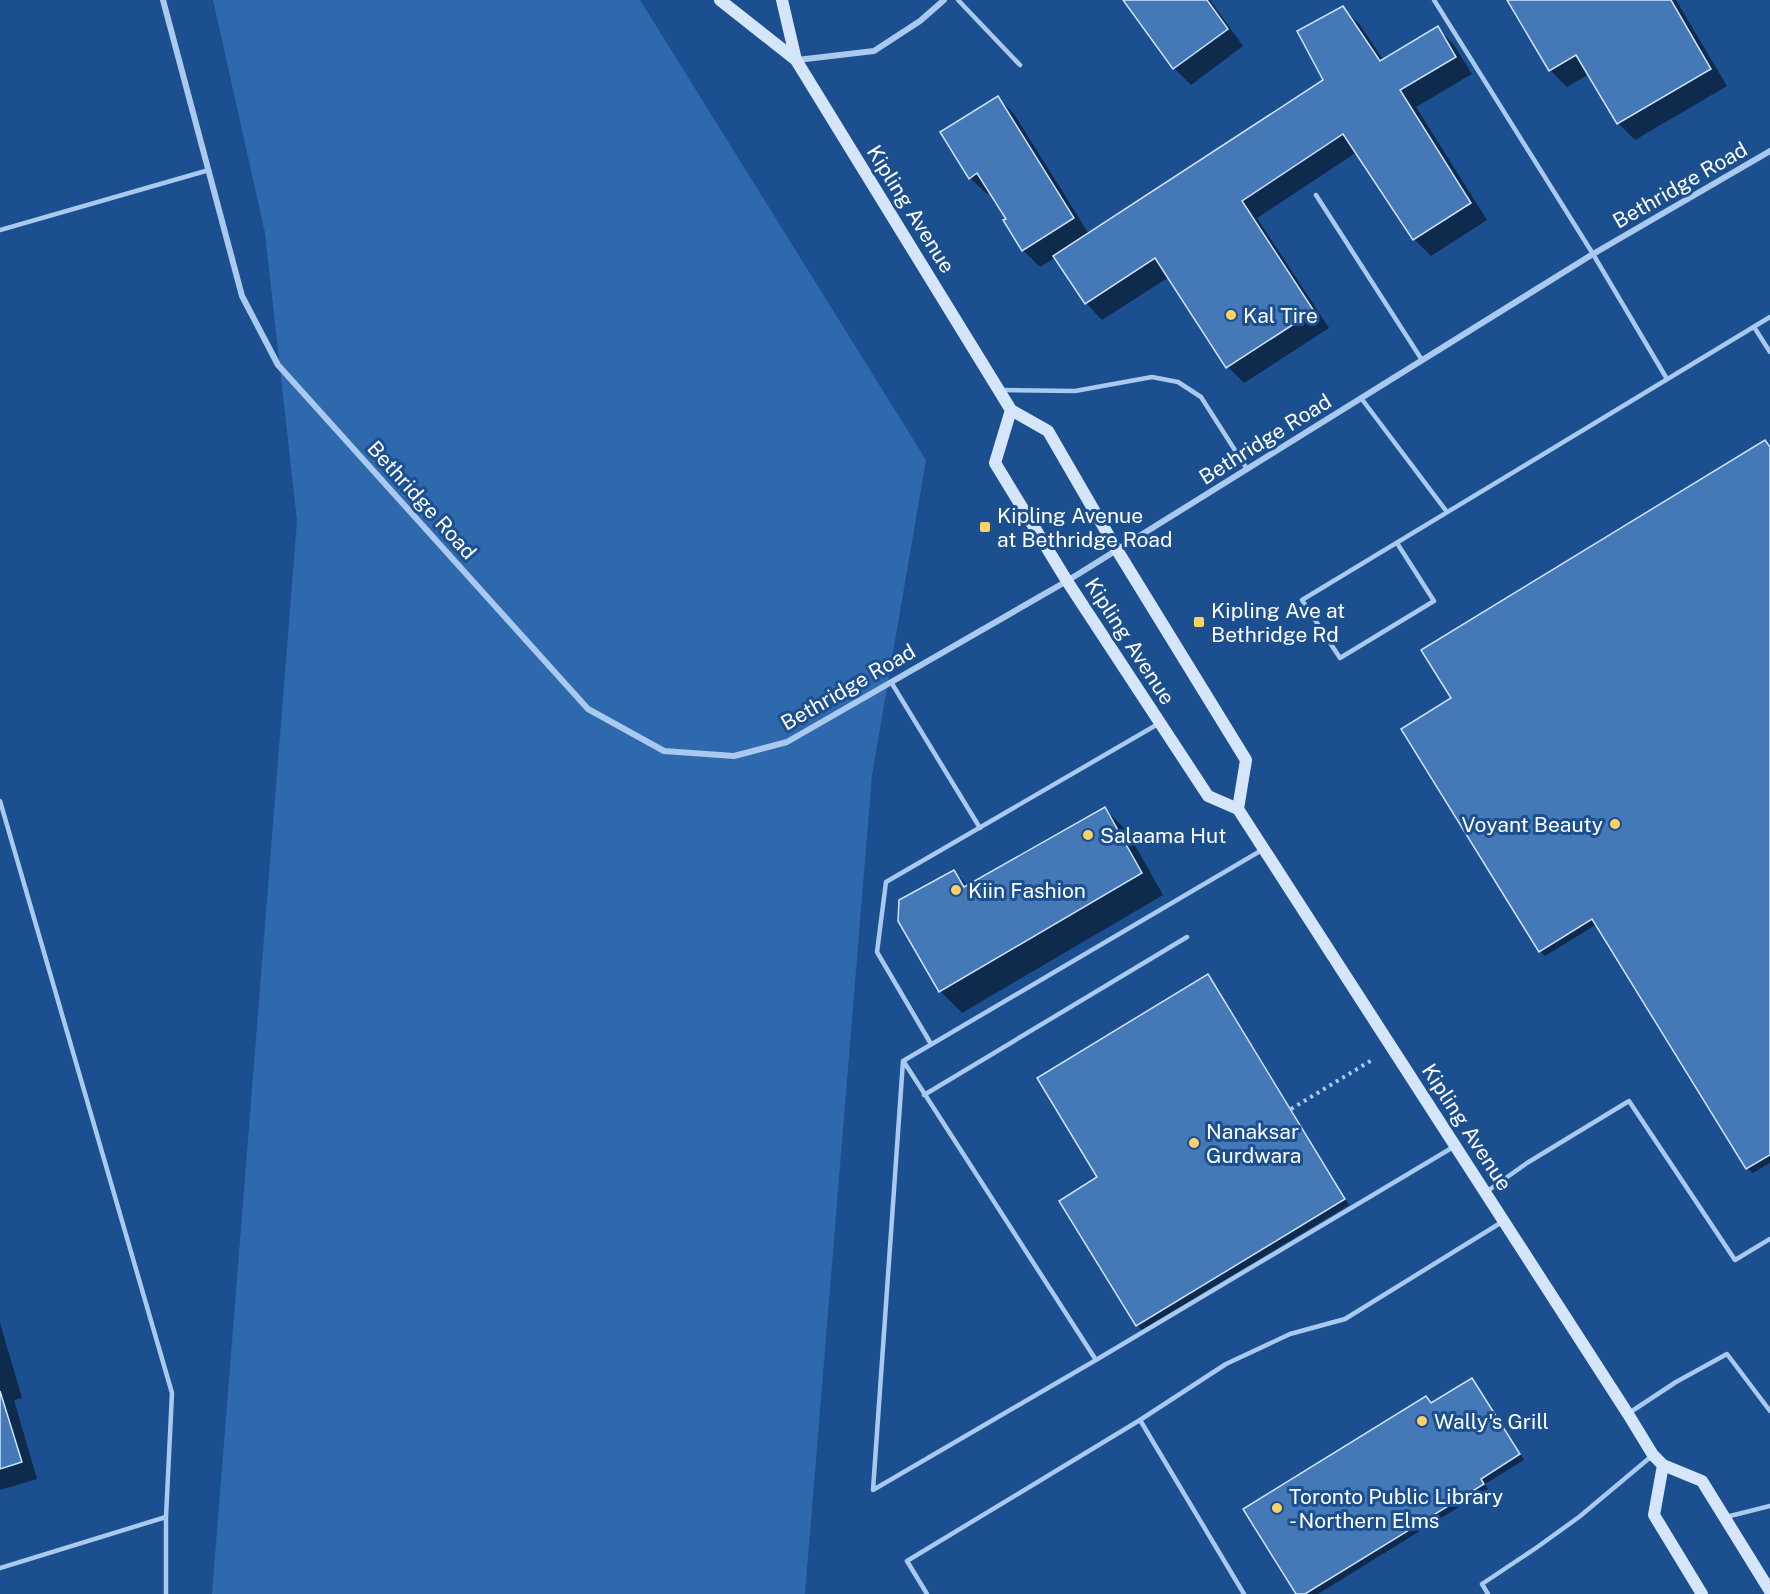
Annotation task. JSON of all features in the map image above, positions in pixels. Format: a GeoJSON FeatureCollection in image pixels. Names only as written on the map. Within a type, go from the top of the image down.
{"type":"FeatureCollection","features":[{"type":"Feature","properties":{"kind":"main road","name":"Kipling Avenue"},"geometry":{"type":"LineString","coordinates":[[720,0],[796,60]]}},
{"type":"Feature","properties":{"kind":"main road","name":"Kipling Avenue"},"geometry":{"type":"LineString","coordinates":[[782,0],[796,60],[1011,410],[1048,431],[1117,550],[1246,760],[1238,809]]}},
{"type":"Feature","properties":{"kind":"main road","name":"Kipling Avenue"},"geometry":{"type":"LineString","coordinates":[[1011,410],[995,463],[1067,581],[1208,796],[1238,809],[1629,1414],[1653,1455],[1663,1465],[1702,1481],[1770,1591]]}},
{"type":"Feature","properties":{"kind":"main road"},"geometry":{"type":"LineString","coordinates":[[1663,1465],[1654,1515],[1702,1594]]}},
{"type":"Feature","properties":{"kind":"street","name":"Bethridge Road"},"geometry":{"type":"LineString","coordinates":[[163,0],[242,296],[278,365],[588,709],[664,751],[734,756],[787,742],[1067,581],[1593,254],[1770,151]]}},
{"type":"Feature","properties":{"kind":"street"},"geometry":{"type":"LineString","coordinates":[[796,60],[874,51],[920,21],[944,0]]}},
{"type":"Feature","properties":{"kind":"lane"},"geometry":{"type":"LineString","coordinates":[[958,0],[1020,65]]}},
{"type":"Feature","properties":{"kind":"lane"},"geometry":{"type":"LineString","coordinates":[[1434,0],[1593,254],[1667,379]]}},
{"type":"Feature","properties":{"kind":"lane"},"geometry":{"type":"LineString","coordinates":[[0,230],[209,170]]}},
{"type":"Feature","properties":{"kind":"lane"},"geometry":{"type":"LineString","coordinates":[[1316,195],[1422,360]]}},
{"type":"Feature","properties":{"kind":"lane"},"geometry":{"type":"LineString","coordinates":[[1396,543],[1434,601],[1341,658],[1302,600],[1447,512],[1667,379],[1754,327],[1770,317]]}},
{"type":"Feature","properties":{"kind":"lane"},"geometry":{"type":"LineString","coordinates":[[1754,327],[1770,352]]}},
{"type":"Feature","properties":{"kind":"lane"},"geometry":{"type":"LineString","coordinates":[[999,390],[1075,391],[1152,377],[1178,382],[1201,397],[1247,469]]}},
{"type":"Feature","properties":{"kind":"lane"},"geometry":{"type":"LineString","coordinates":[[1361,398],[1447,512]]}},
{"type":"Feature","properties":{"kind":"lane"},"geometry":{"type":"LineString","coordinates":[[891,682],[980,828]]}},
{"type":"Feature","properties":{"kind":"lane"},"geometry":{"type":"LineString","coordinates":[[931,1044],[877,952],[886,882],[1160,723]]}},
{"type":"Feature","properties":{"kind":"lane"},"geometry":{"type":"LineString","coordinates":[[0,801],[172,1393],[166,1517],[166,1594]]}},
{"type":"Feature","properties":{"kind":"lane"},"geometry":{"type":"LineString","coordinates":[[903,1061],[1264,849]]}},
{"type":"Feature","properties":{"kind":"lane"},"geometry":{"type":"LineString","coordinates":[[924,1095],[1187,937]]}},
{"type":"Feature","properties":{"kind":"lane"},"geometry":{"type":"LineString","coordinates":[[903,1061],[1096,1360]]}},
{"type":"Feature","properties":{"kind":"lane"},"geometry":{"type":"LineString","coordinates":[[903,1061],[873,1490],[1456,1145]]}},
{"type":"Feature","properties":{"kind":"lane"},"geometry":{"type":"LineString","coordinates":[[1486,1192],[1527,1163],[1629,1101],[1735,1260],[1770,1239]]}},
{"type":"Feature","properties":{"kind":"lane"},"geometry":{"type":"LineString","coordinates":[[927,1594],[907,1562],[1140,1420],[1226,1364],[1290,1334],[1345,1319],[1505,1221]]}},
{"type":"Feature","properties":{"kind":"lane"},"geometry":{"type":"LineString","coordinates":[[1629,1414],[1676,1382],[1727,1354],[1770,1411]]}},
{"type":"Feature","properties":{"kind":"lane"},"geometry":{"type":"LineString","coordinates":[[1140,1420],[1244,1594]]}},
{"type":"Feature","properties":{"kind":"lane"},"geometry":{"type":"LineString","coordinates":[[1488,1594],[1482,1584],[1580,1516],[1653,1455]]}},
{"type":"Feature","properties":{"kind":"lane"},"geometry":{"type":"LineString","coordinates":[[1725,1517],[1770,1506]]}},
{"type":"Feature","properties":{"kind":"lane"},"geometry":{"type":"LineString","coordinates":[[0,1568],[166,1517]]}},
{"type":"Feature","properties":{"kind":"path"},"geometry":{"type":"LineString","coordinates":[[1291,1109],[1393,1047]]}},
{"type":"Feature","properties":{"kind":"shaded area"},"geometry":{"type":"Polygon","coordinates":[[[213,0],[640,0],[926,460],[872,775],[805,1594],[212,1594],[297,521],[265,233],[213,0]]]}},
{"type":"Feature","properties":{"kind":"building"},"geometry":{"type":"Polygon","coordinates":[[[1123,0],[1207,0],[1228,29],[1173,69],[1123,0]]]}},
{"type":"Feature","properties":{"kind":"building"},"geometry":{"type":"Polygon","coordinates":[[[1507,0],[1671,0],[1711,69],[1617,124],[1576,55],[1549,71],[1507,0]]]}},
{"type":"Feature","properties":{"kind":"building"},"geometry":{"type":"Polygon","coordinates":[[[1343,6],[1380,61],[1438,26],[1456,57],[1400,90],[1471,203],[1413,240],[1343,134],[1242,201],[1314,311],[1226,368],[1155,258],[1085,304],[1053,256],[1323,80],[1297,31],[1343,6]]]}},
{"type":"Feature","properties":{"kind":"building"},"geometry":{"type":"Polygon","coordinates":[[[998,96],[1074,218],[1022,251],[1003,220],[1006,219],[977,173],[969,179],[940,132],[998,96]]]}},
{"type":"Feature","properties":{"kind":"building","name":"Voyant Beauty"},"geometry":{"type":"Polygon","coordinates":[[[1765,440],[1770,447],[1770,1155],[1746,1169],[1592,919],[1539,952],[1401,729],[1451,698],[1421,650],[1765,440]]]}},
{"type":"Feature","properties":{"kind":"building"},"geometry":{"type":"Polygon","coordinates":[[[1105,807],[1142,873],[939,992],[898,921],[899,900],[954,870],[964,887],[1105,807]]]}},
{"type":"Feature","properties":{"kind":"building","name":"Nanaksar Gurdwara"},"geometry":{"type":"Polygon","coordinates":[[[1208,974],[1345,1199],[1136,1326],[1059,1201],[1097,1177],[1037,1078],[1208,974]]]}},
{"type":"Feature","properties":{"kind":"building"},"geometry":{"type":"Polygon","coordinates":[[[1472,1378],[1520,1454],[1481,1479],[1484,1484],[1305,1594],[1296,1594],[1243,1509],[1426,1396],[1431,1403],[1472,1378]]]}},
{"type":"Feature","properties":{"kind":"building"},"geometry":{"type":"Polygon","coordinates":[[[0,1391],[22,1462],[0,1469],[0,1391]]]}},
{"type":"Feature","properties":{"kind":"place","name":"Kal Tire"},"geometry":{"type":"Point","coordinates":[1231,315]}},
{"type":"Feature","properties":{"kind":"place","name":"Kipling Avenue at Bethridge Road"},"geometry":{"type":"Point","coordinates":[985,527]}},
{"type":"Feature","properties":{"kind":"place","name":"Kipling Ave at Bethridge Rd"},"geometry":{"type":"Point","coordinates":[1199,622]}},
{"type":"Feature","properties":{"kind":"place","name":"Voyant Beauty"},"geometry":{"type":"Point","coordinates":[1615,824]}},
{"type":"Feature","properties":{"kind":"place","name":"Salaama Hut"},"geometry":{"type":"Point","coordinates":[1088,835]}},
{"type":"Feature","properties":{"kind":"place","name":"Kiin Fashion"},"geometry":{"type":"Point","coordinates":[956,890]}},
{"type":"Feature","properties":{"kind":"place","name":"Nanaksar Gurdwara"},"geometry":{"type":"Point","coordinates":[1194,1143]}},
{"type":"Feature","properties":{"kind":"place","name":"Wally's Grill"},"geometry":{"type":"Point","coordinates":[1422,1421]}},
{"type":"Feature","properties":{"kind":"place","name":"Toronto Public Library - Northern Elms"},"geometry":{"type":"Point","coordinates":[1277,1508]}}]}
